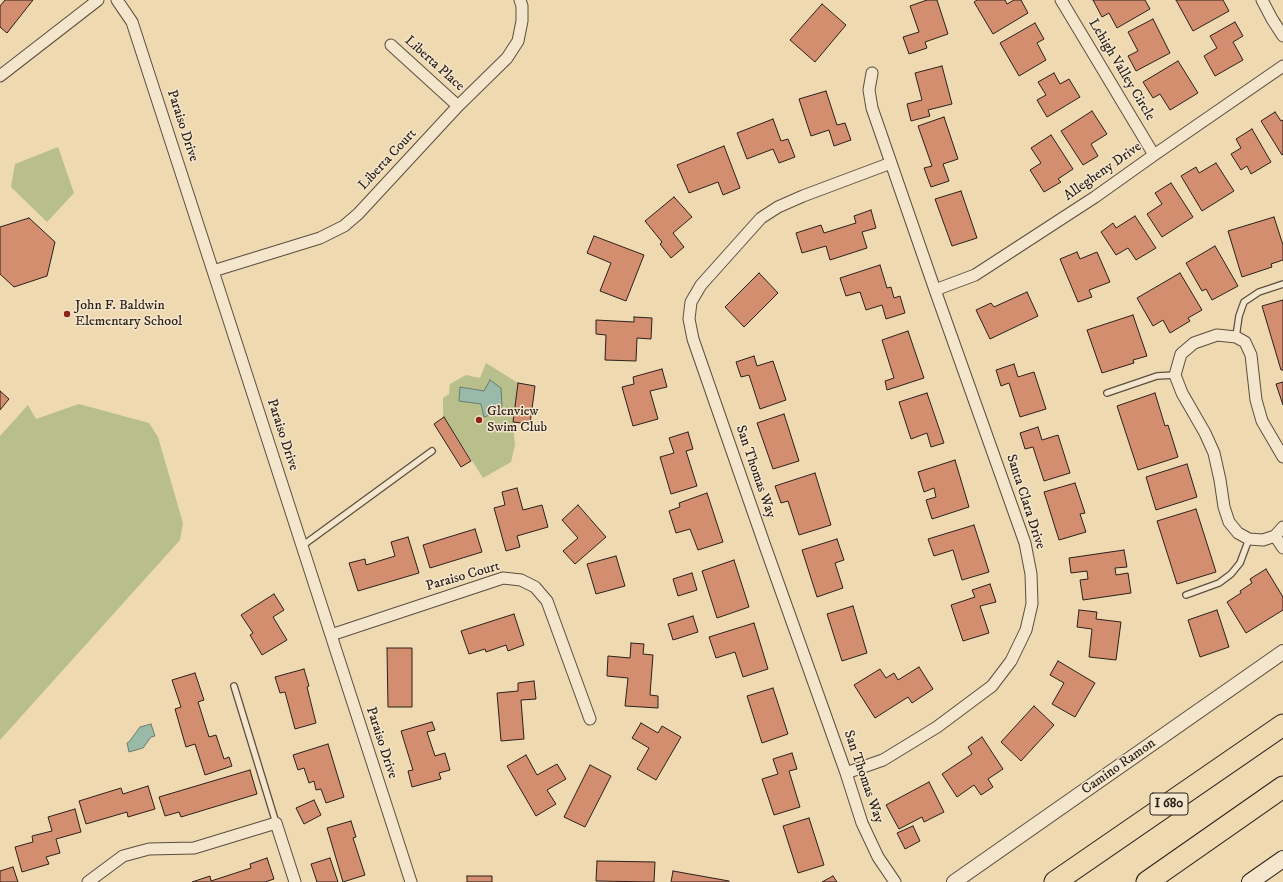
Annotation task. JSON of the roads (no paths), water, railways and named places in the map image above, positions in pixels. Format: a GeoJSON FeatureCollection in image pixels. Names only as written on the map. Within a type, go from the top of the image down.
{"type":"FeatureCollection","features":[{"type":"Feature","properties":{"kind":"highway","name":"I 680"},"geometry":{"type":"LineString","coordinates":[[1055,882],[1283,725]]}},
{"type":"Feature","properties":{"kind":"highway"},"geometry":{"type":"LineString","coordinates":[[1148,882],[1283,787]]}},
{"type":"Feature","properties":{"kind":"main road"},"geometry":{"type":"LineString","coordinates":[[1250,882],[1283,859]]}},
{"type":"Feature","properties":{"kind":"street"},"geometry":{"type":"LineString","coordinates":[[0,76],[98,0]]}},
{"type":"Feature","properties":{"kind":"street","name":"Paraiso Drive"},"geometry":{"type":"LineString","coordinates":[[117,0],[132,22],[411,882]]}},
{"type":"Feature","properties":{"kind":"street","name":"Liberta Court"},"geometry":{"type":"LineString","coordinates":[[213,271],[320,238],[344,226],[358,214],[458,106],[507,58],[518,41],[522,21],[522,6],[520,0]]}},
{"type":"Feature","properties":{"kind":"street","name":"Lehigh Valley Circle"},"geometry":{"type":"LineString","coordinates":[[1061,0],[1154,154]]}},
{"type":"Feature","properties":{"kind":"street"},"geometry":{"type":"LineString","coordinates":[[1262,0],[1283,36]]}},
{"type":"Feature","properties":{"kind":"street","name":"Liberta Place"},"geometry":{"type":"LineString","coordinates":[[390,45],[458,106]]}},
{"type":"Feature","properties":{"kind":"street","name":"Allegheny Drive"},"geometry":{"type":"LineString","coordinates":[[935,290],[975,275],[1095,197],[1154,154],[1283,66]]}},
{"type":"Feature","properties":{"kind":"street","name":"Santa Clara Drive"},"geometry":{"type":"LineString","coordinates":[[846,773],[883,760],[890,756],[937,727],[992,686],[1011,661],[1026,630],[1032,604],[1031,574],[1025,544],[872,108],[869,90],[872,73]]}},
{"type":"Feature","properties":{"kind":"street","name":"San Thomas Way"},"geometry":{"type":"LineString","coordinates":[[891,163],[803,196],[778,207],[761,218],[701,284],[691,302],[689,319],[693,339],[846,773],[862,823],[878,857],[895,882]]}},
{"type":"Feature","properties":{"kind":"street"},"geometry":{"type":"LineString","coordinates":[[1283,457],[1262,421],[1256,400],[1251,355],[1245,342],[1236,337],[1217,335],[1194,343],[1181,354],[1175,375],[1182,393],[1205,433],[1214,453],[1229,522],[1238,533],[1249,539],[1263,540],[1275,536],[1283,527]]}},
{"type":"Feature","properties":{"kind":"street"},"geometry":{"type":"LineString","coordinates":[[1275,536],[1283,548]]}},
{"type":"Feature","properties":{"kind":"street","name":"Paraiso Court"},"geometry":{"type":"LineString","coordinates":[[331,635],[503,578],[521,580],[535,587],[547,601],[590,719]]}},
{"type":"Feature","properties":{"kind":"street","name":"Camino Ramon"},"geometry":{"type":"LineString","coordinates":[[954,882],[1283,652]]}},
{"type":"Feature","properties":{"kind":"street"},"geometry":{"type":"LineString","coordinates":[[88,882],[123,856],[149,849],[194,848],[276,823],[295,882]]}},
{"type":"Feature","properties":{"kind":"lane"},"geometry":{"type":"LineString","coordinates":[[1236,337],[1239,316],[1244,302],[1259,292],[1283,284]]}},
{"type":"Feature","properties":{"kind":"lane"},"geometry":{"type":"LineString","coordinates":[[1107,393],[1157,376],[1175,375]]}},
{"type":"Feature","properties":{"kind":"lane"},"geometry":{"type":"LineString","coordinates":[[302,546],[432,451]]}},
{"type":"Feature","properties":{"kind":"lane"},"geometry":{"type":"LineString","coordinates":[[1186,595],[1218,583],[1231,574],[1240,563],[1249,539]]}},
{"type":"Feature","properties":{"kind":"lane"},"geometry":{"type":"LineString","coordinates":[[234,686],[276,823]]}},
{"type":"Feature","properties":{"kind":"place","name":"John F. Baldwin Elementary School"},"geometry":{"type":"Point","coordinates":[67,314]}},
{"type":"Feature","properties":{"kind":"place","name":"Glenview Swim Club"},"geometry":{"type":"Point","coordinates":[479,420]}}]}
